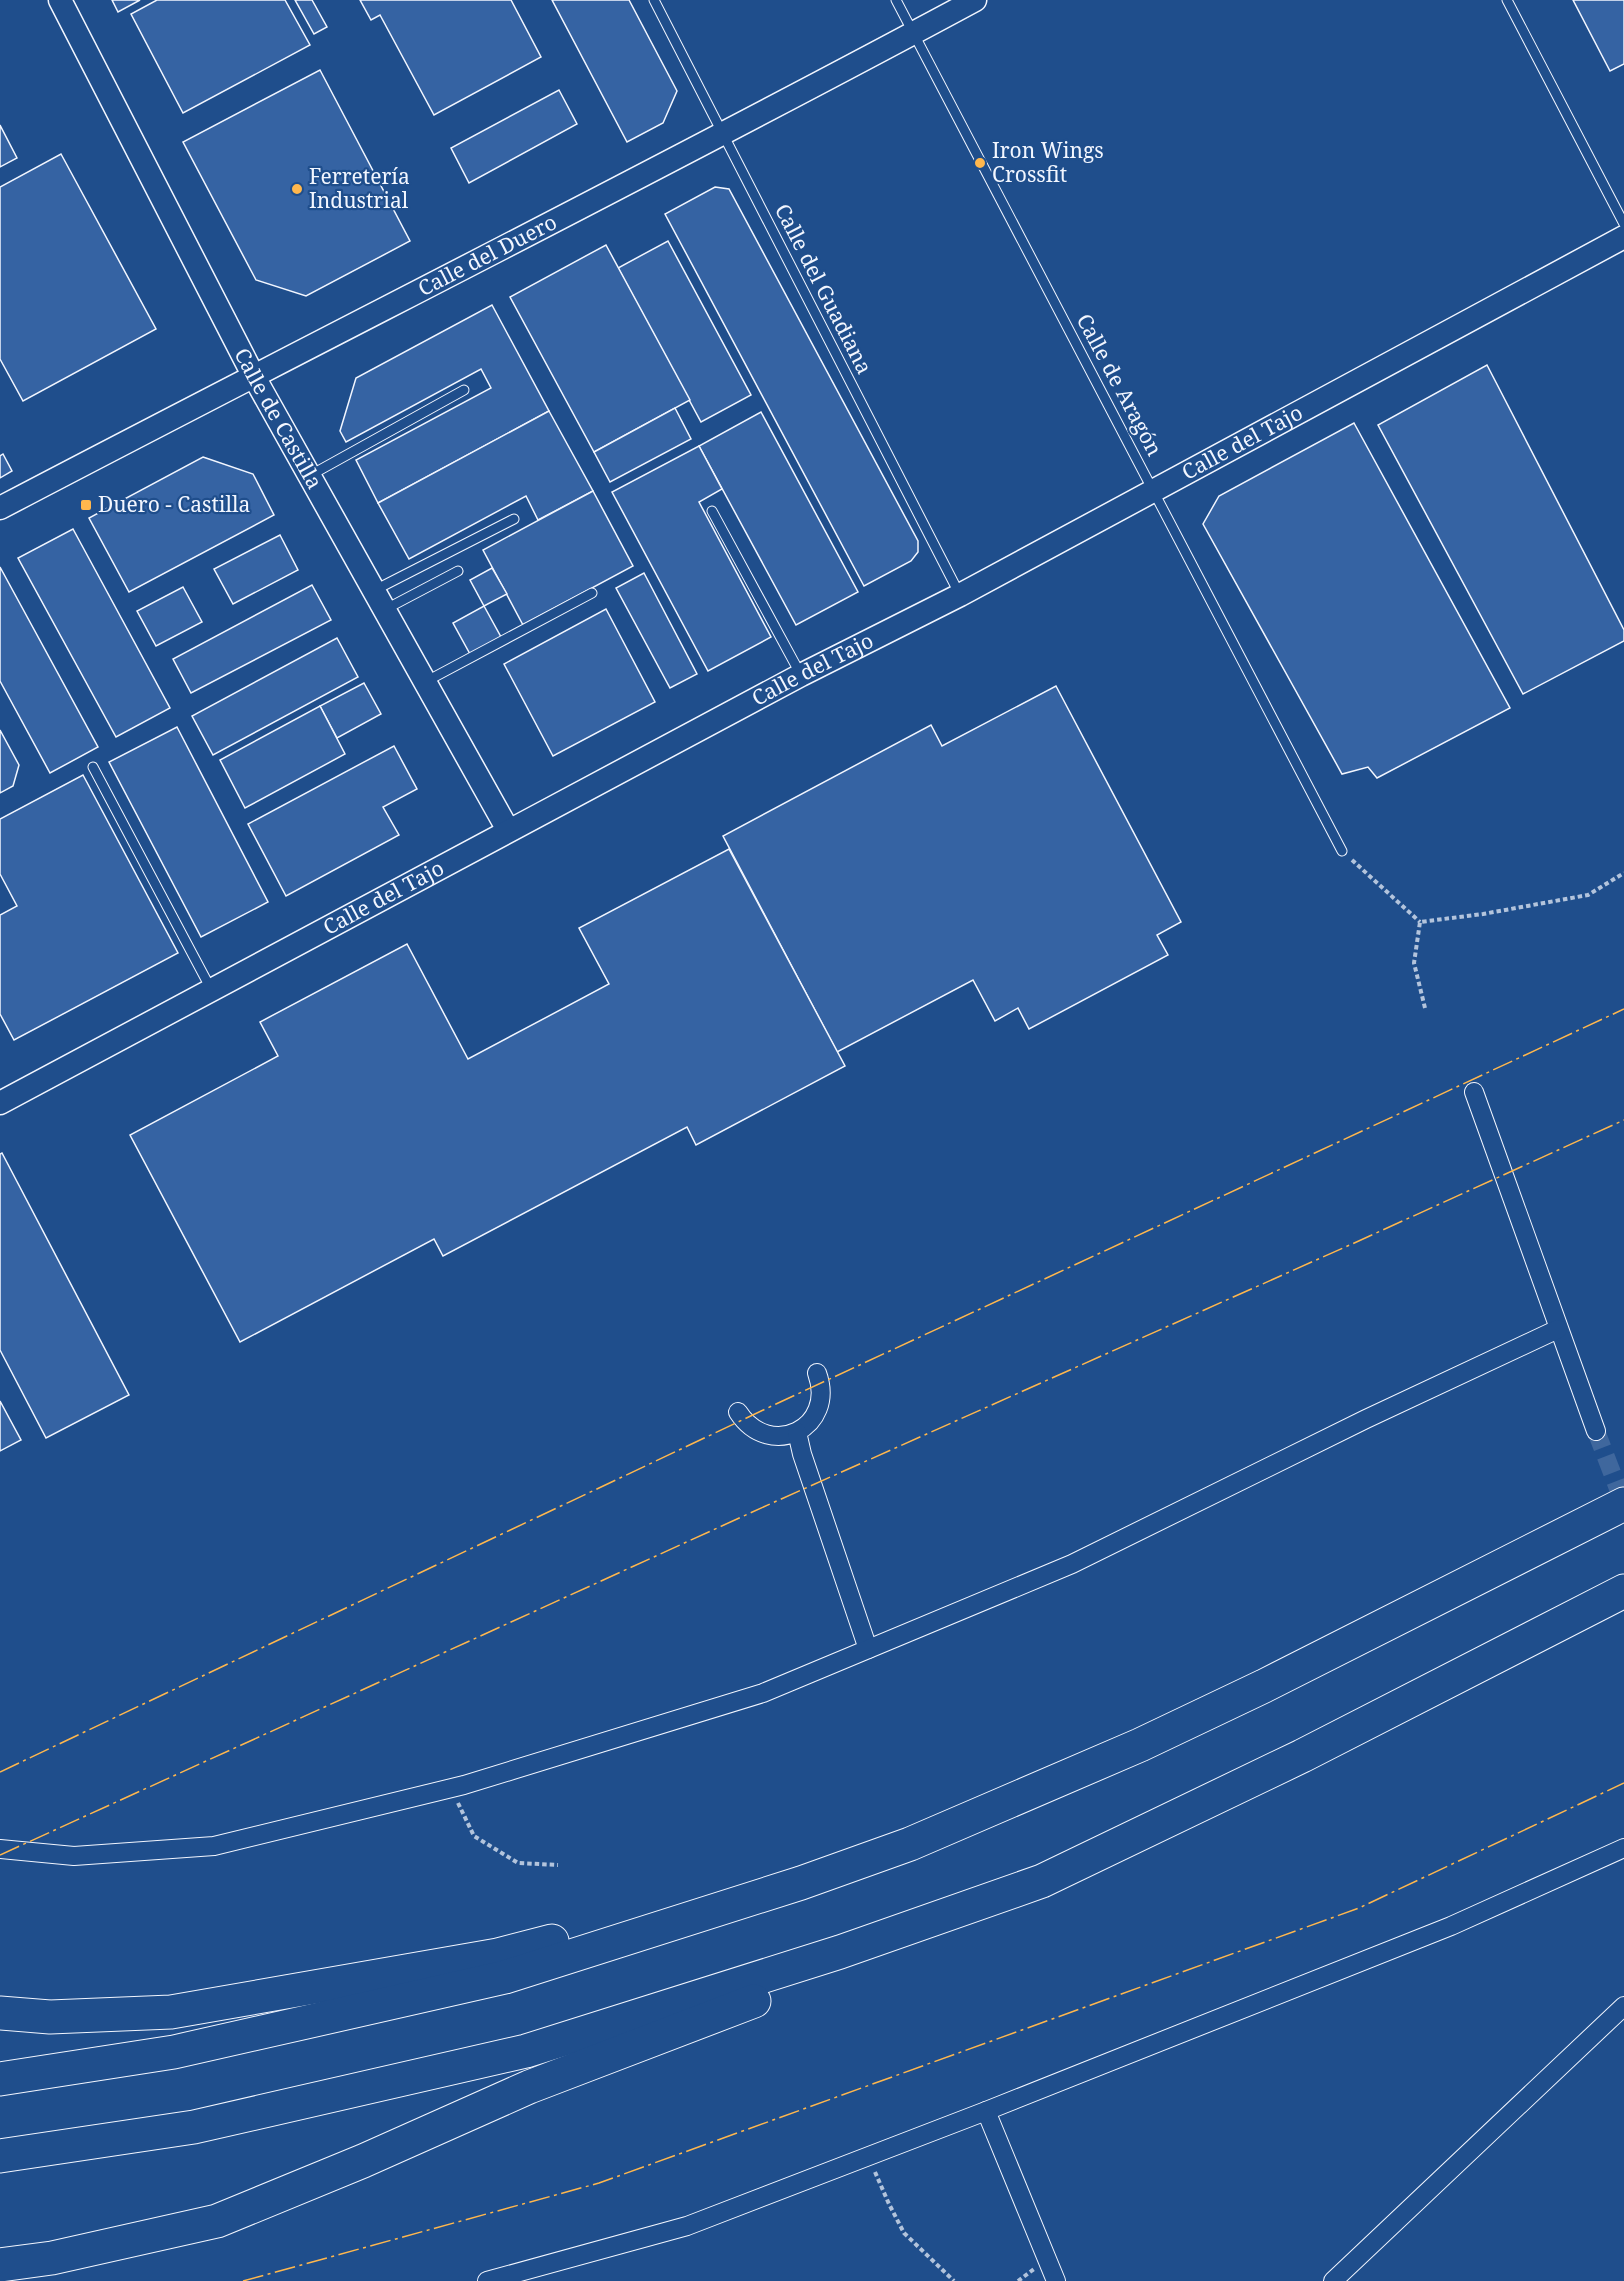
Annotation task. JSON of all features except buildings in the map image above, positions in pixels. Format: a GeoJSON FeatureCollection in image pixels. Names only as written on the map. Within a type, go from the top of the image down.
{"type":"FeatureCollection","features":[{"type":"Feature","properties":{"kind":"highway"},"geometry":{"type":"LineString","coordinates":[[0,2079],[174,2052],[505,1977],[801,1883],[910,1844],[1140,1745],[1264,1686],[1624,1504]]}},
{"type":"Feature","properties":{"kind":"highway"},"geometry":{"type":"LineString","coordinates":[[0,2265],[52,2259],[217,2221],[363,2161],[529,2087],[790,1987],[1042,1881],[1302,1756],[1624,1591]]}},
{"type":"Feature","properties":{"kind":"highway"},"geometry":{"type":"LineString","coordinates":[[0,2013],[50,2017],[171,2013],[498,1955],[655,1914],[1140,1745]]}},
{"type":"Feature","properties":{"kind":"highway"},"geometry":{"type":"LineString","coordinates":[[0,2156],[194,2127],[526,2051],[840,1952],[1042,1881]]}},
{"type":"Feature","properties":{"kind":"street","name":"Calle de Castilla"},"geometry":{"type":"LineString","coordinates":[[60,0],[253,375],[508,830]]}},
{"type":"Feature","properties":{"kind":"street","name":"Calle del Duero"},"geometry":{"type":"LineString","coordinates":[[0,508],[253,375],[723,135],[975,0]]}},
{"type":"Feature","properties":{"kind":"street","name":"Calle del Tajo"},"geometry":{"type":"LineString","coordinates":[[0,1103],[508,830],[801,675],[960,595],[1624,237]]}},
{"type":"Feature","properties":{"kind":"street"},"geometry":{"type":"LineString","coordinates":[[1474,1092],[1596,1431]]}},
{"type":"Feature","properties":{"kind":"street"},"geometry":{"type":"LineString","coordinates":[[0,1849],[74,1856],[214,1846],[451,1789],[763,1693],[1072,1564],[1366,1419],[1558,1329]]}},
{"type":"Feature","properties":{"kind":"street"},"geometry":{"type":"LineString","coordinates":[[738,1412],[744,1421],[760,1433],[780,1436],[797,1432],[808,1424],[820,1407],[822,1394],[817,1373]]}},
{"type":"Feature","properties":{"kind":"street"},"geometry":{"type":"LineString","coordinates":[[797,1432],[802,1454],[868,1649]]}},
{"type":"Feature","properties":{"kind":"street"},"geometry":{"type":"LineString","coordinates":[[0,1835],[11,1841],[74,1856]]}},
{"type":"Feature","properties":{"kind":"street"},"geometry":{"type":"LineString","coordinates":[[487,2281],[687,2226],[986,2111],[1451,1926],[1624,1848]]}},
{"type":"Feature","properties":{"kind":"street"},"geometry":{"type":"LineString","coordinates":[[1333,2281],[1624,2006]]}},
{"type":"Feature","properties":{"kind":"street"},"geometry":{"type":"LineString","coordinates":[[986,2111],[1056,2281]]}},
{"type":"Feature","properties":{"kind":"lane","name":"Calle del Guadiana"},"geometry":{"type":"LineString","coordinates":[[654,0],[960,595]]}},
{"type":"Feature","properties":{"kind":"lane","name":"Calle de Aragón"},"geometry":{"type":"LineString","coordinates":[[896,0],[1342,851]]}},
{"type":"Feature","properties":{"kind":"lane"},"geometry":{"type":"LineString","coordinates":[[1507,0],[1624,224]]}},
{"type":"Feature","properties":{"kind":"lane"},"geometry":{"type":"LineString","coordinates":[[309,476],[464,390]]}},
{"type":"Feature","properties":{"kind":"lane"},"geometry":{"type":"LineString","coordinates":[[712,511],[801,675]]}},
{"type":"Feature","properties":{"kind":"lane"},"geometry":{"type":"LineString","coordinates":[[379,600],[514,519]]}},
{"type":"Feature","properties":{"kind":"lane"},"geometry":{"type":"LineString","coordinates":[[379,600],[458,571]]}},
{"type":"Feature","properties":{"kind":"lane"},"geometry":{"type":"LineString","coordinates":[[424,682],[592,593]]}},
{"type":"Feature","properties":{"kind":"lane"},"geometry":{"type":"LineString","coordinates":[[93,767],[212,989]]}},
{"type":"Feature","properties":{"kind":"path"},"geometry":{"type":"LineString","coordinates":[[1342,851],[1420,922],[1483,914],[1588,895],[1624,873]]}},
{"type":"Feature","properties":{"kind":"path"},"geometry":{"type":"LineString","coordinates":[[1420,922],[1414,963],[1425,1008]]}},
{"type":"Feature","properties":{"kind":"path"},"geometry":{"type":"LineString","coordinates":[[451,1789],[474,1836],[518,1863],[558,1865]]}},
{"type":"Feature","properties":{"kind":"path"},"geometry":{"type":"LineString","coordinates":[[869,2156],[889,2204],[904,2232],[954,2281]]}},
{"type":"Feature","properties":{"kind":"tunnel"},"geometry":{"type":"LineString","coordinates":[[1596,1431],[1624,1504]]}},
{"type":"Feature","properties":{"kind":"power"},"geometry":{"type":"LineString","coordinates":[[0,1772],[776,1404],[1624,1009]]}},
{"type":"Feature","properties":{"kind":"power"},"geometry":{"type":"LineString","coordinates":[[0,1855],[770,1504],[1624,1120]]}},
{"type":"Feature","properties":{"kind":"power"},"geometry":{"type":"LineString","coordinates":[[243,2281],[599,2183],[1359,1908],[1624,1783]]}},
{"type":"Feature","properties":{"kind":"place","name":"Iron Wings Crossfit"},"geometry":{"type":"Point","coordinates":[980,163]}},
{"type":"Feature","properties":{"kind":"place","name":"Ferretería Industrial"},"geometry":{"type":"Point","coordinates":[297,189]}},
{"type":"Feature","properties":{"kind":"place","name":"Duero - Castilla"},"geometry":{"type":"Point","coordinates":[86,505]}}]}
